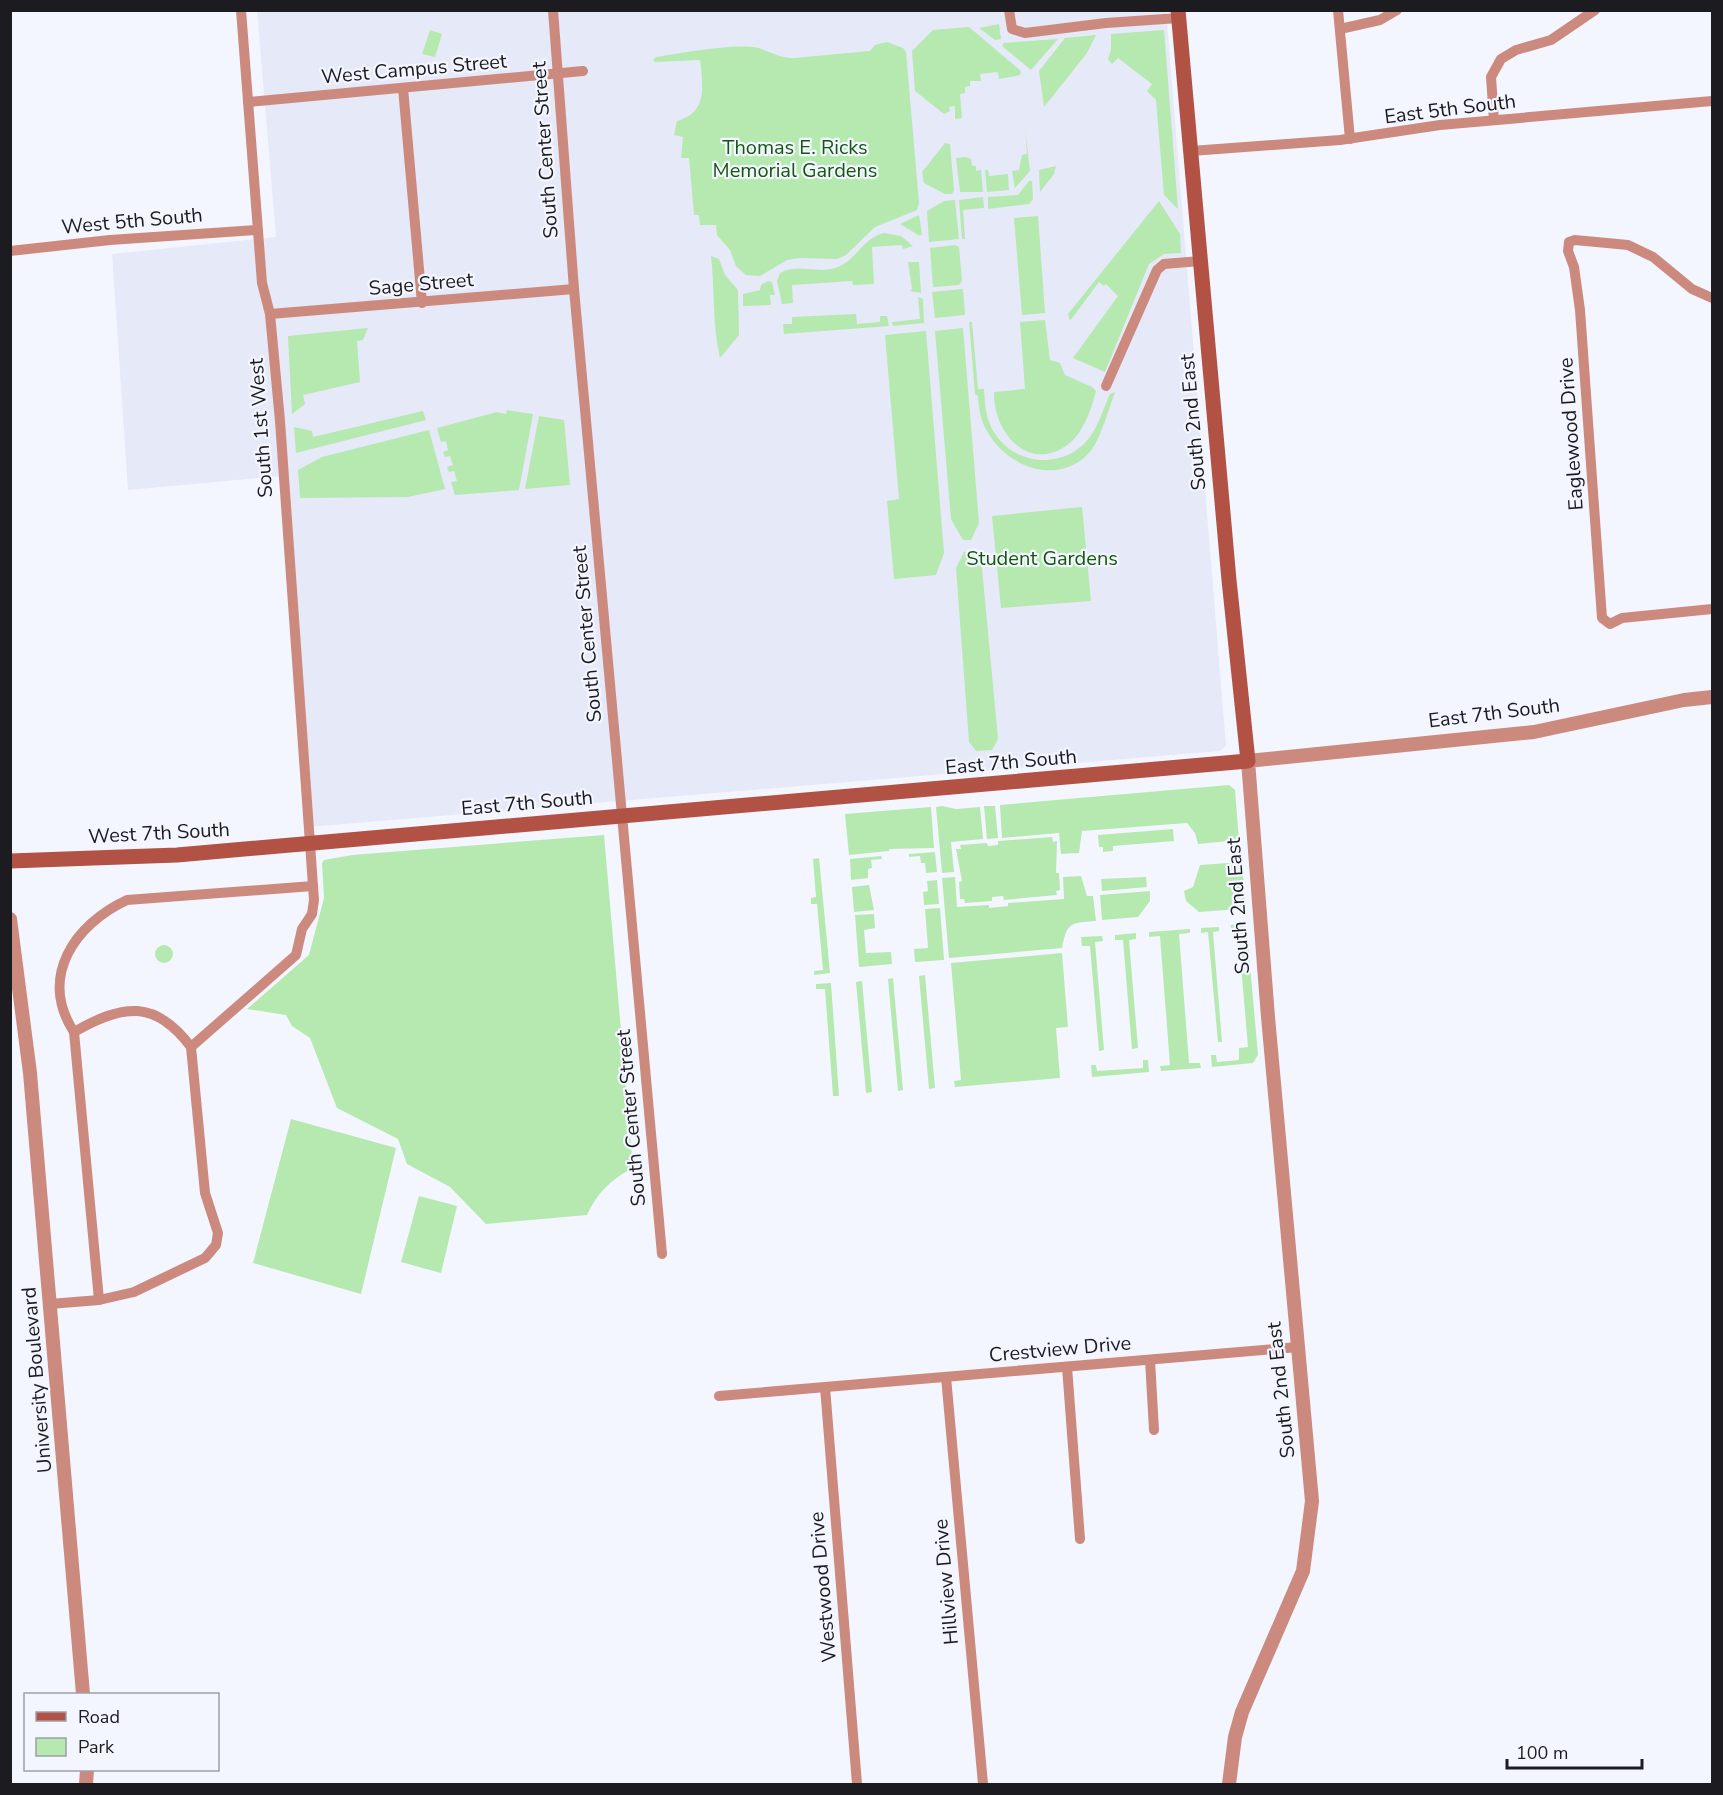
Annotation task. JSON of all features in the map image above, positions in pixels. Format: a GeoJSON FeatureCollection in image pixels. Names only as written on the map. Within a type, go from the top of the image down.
{"type":"FeatureCollection","features":[{"type":"Feature","properties":{"kind":"main road","name":"South 2nd East"},"geometry":{"type":"LineString","coordinates":[[1178,14],[1248,761]]}},
{"type":"Feature","properties":{"kind":"main road","name":"East 7th South"},"geometry":{"type":"LineString","coordinates":[[311,844],[1248,761]]}},
{"type":"Feature","properties":{"kind":"main road","name":"West 7th South"},"geometry":{"type":"LineString","coordinates":[[10,861],[177,855],[311,844]]}},
{"type":"Feature","properties":{"kind":"street","name":"South 1st West"},"geometry":{"type":"LineString","coordinates":[[191,1047],[296,955],[302,929],[312,914],[311,844],[270,314],[262,283],[241,10]]}},
{"type":"Feature","properties":{"kind":"street","name":"South Center Street"},"geometry":{"type":"LineString","coordinates":[[553,10],[574,289],[620,816],[662,1254]]}},
{"type":"Feature","properties":{"kind":"street"},"geometry":{"type":"LineString","coordinates":[[1010,10],[1012,29],[1025,33],[1178,14]]}},
{"type":"Feature","properties":{"kind":"street"},"geometry":{"type":"LineString","coordinates":[[1338,10],[1350,139]]}},
{"type":"Feature","properties":{"kind":"street"},"geometry":{"type":"LineString","coordinates":[[1340,29],[1380,20],[1397,10]]}},
{"type":"Feature","properties":{"kind":"street"},"geometry":{"type":"LineString","coordinates":[[1494,120],[1491,77],[1500,59],[1516,51],[1551,40],[1595,10]]}},
{"type":"Feature","properties":{"kind":"street","name":"West Campus Street"},"geometry":{"type":"LineString","coordinates":[[248,102],[583,71]]}},
{"type":"Feature","properties":{"kind":"street"},"geometry":{"type":"LineString","coordinates":[[403,88],[422,303]]}},
{"type":"Feature","properties":{"kind":"street","name":"East 5th South"},"geometry":{"type":"LineString","coordinates":[[1191,151],[1350,139],[1440,125],[1713,101]]}},
{"type":"Feature","properties":{"kind":"street","name":"West 5th South"},"geometry":{"type":"LineString","coordinates":[[10,251],[110,240],[257,230]]}},
{"type":"Feature","properties":{"kind":"street","name":"Eaglewood Drive"},"geometry":{"type":"LineString","coordinates":[[1713,298],[1692,289],[1653,257],[1628,245],[1608,241],[1575,240],[1570,242],[1568,251],[1574,267],[1580,310],[1602,618],[1607,623],[1622,618],[1713,609]]}},
{"type":"Feature","properties":{"kind":"street"},"geometry":{"type":"LineString","coordinates":[[1106,386],[1157,270],[1164,264],[1200,261]]}},
{"type":"Feature","properties":{"kind":"street","name":"Sage Street"},"geometry":{"type":"LineString","coordinates":[[270,314],[574,289]]}},
{"type":"Feature","properties":{"kind":"street","name":"East 7th South"},"geometry":{"type":"LineString","coordinates":[[1248,761],[1534,732],[1684,700],[1713,698]]}},
{"type":"Feature","properties":{"kind":"street","name":"South 2nd East"},"geometry":{"type":"LineString","coordinates":[[1229,1785],[1233,1748],[1242,1712],[1303,1571],[1310,1533],[1311,1490],[1248,761]]}},
{"type":"Feature","properties":{"kind":"street"},"geometry":{"type":"LineString","coordinates":[[99,1300],[75,1032],[60,1006],[60,983],[66,956],[82,931],[103,911],[127,900],[313,886]]}},
{"type":"Feature","properties":{"kind":"street","name":"University Boulevard"},"geometry":{"type":"LineString","coordinates":[[10,920],[30,1073],[83,1693]]}},
{"type":"Feature","properties":{"kind":"street"},"geometry":{"type":"LineString","coordinates":[[50,1304],[99,1300],[134,1292],[161,1281],[205,1258],[216,1245],[218,1233],[205,1193],[191,1047],[177,1028],[158,1015],[134,1009],[114,1012],[75,1032]]}},
{"type":"Feature","properties":{"kind":"street","name":"Crestview Drive"},"geometry":{"type":"LineString","coordinates":[[719,1396],[1298,1347]]}},
{"type":"Feature","properties":{"kind":"street"},"geometry":{"type":"LineString","coordinates":[[1150,1360],[1155,1430]]}},
{"type":"Feature","properties":{"kind":"street"},"geometry":{"type":"LineString","coordinates":[[1067,1367],[1080,1539]]}},
{"type":"Feature","properties":{"kind":"street","name":"Hillview Drive"},"geometry":{"type":"LineString","coordinates":[[946,1377],[982,1785]]}},
{"type":"Feature","properties":{"kind":"street","name":"Westwood Drive"},"geometry":{"type":"LineString","coordinates":[[825,1387],[857,1785]]}},
{"type":"Feature","properties":{"kind":"shaded area"},"geometry":{"type":"Polygon","coordinates":[[[257,11],[1166,11],[1226,746],[1220,751],[308,827],[282,476],[128,490],[112,254],[276,237],[257,11]]]}},
{"type":"Feature","properties":{"kind":"green space"},"geometry":{"type":"Polygon","coordinates":[[[999,24],[1001,39],[995,40],[979,28],[999,24]]]}},
{"type":"Feature","properties":{"kind":"green space"},"geometry":{"type":"Polygon","coordinates":[[[969,27],[1021,71],[1020,75],[999,79],[998,72],[980,74],[981,81],[970,81],[970,86],[965,87],[965,93],[960,94],[962,118],[955,119],[955,106],[949,107],[950,111],[944,114],[915,91],[912,51],[933,30],[969,27]]]}},
{"type":"Feature","properties":{"kind":"green space"},"geometry":{"type":"Polygon","coordinates":[[[430,30],[442,34],[435,57],[422,54],[430,30]]]}},
{"type":"Feature","properties":{"kind":"green space"},"geometry":{"type":"Polygon","coordinates":[[[1164,30],[1178,209],[1164,195],[1156,100],[1147,91],[1152,84],[1118,58],[1112,64],[1108,59],[1111,50],[1111,34],[1164,30]]]}},
{"type":"Feature","properties":{"kind":"green space"},"geometry":{"type":"Polygon","coordinates":[[[1096,35],[1087,53],[1044,107],[1039,71],[1065,38],[1096,35]]]}},
{"type":"Feature","properties":{"kind":"green space"},"geometry":{"type":"Polygon","coordinates":[[[1058,39],[1031,70],[1002,46],[1004,43],[1058,39]]]}},
{"type":"Feature","properties":{"kind":"green space","name":"Thomas E. Ricks Memorial Gardens"},"geometry":{"type":"Polygon","coordinates":[[[887,42],[903,48],[906,52],[919,203],[917,210],[875,227],[846,255],[837,259],[787,260],[760,276],[746,275],[736,266],[730,250],[717,235],[716,225],[700,225],[699,215],[694,215],[689,158],[681,158],[683,137],[674,135],[677,121],[694,112],[699,105],[702,88],[700,60],[655,62],[653,60],[656,57],[692,51],[744,46],[794,58],[870,51],[875,45],[887,42]]]}},
{"type":"Feature","properties":{"kind":"green space"},"geometry":{"type":"Polygon","coordinates":[[[1025,129],[1030,171],[1015,188],[1012,171],[1019,170],[1022,155],[1027,154],[1025,129]]]}},
{"type":"Feature","properties":{"kind":"green space"},"geometry":{"type":"Polygon","coordinates":[[[945,143],[950,144],[954,190],[952,194],[945,194],[924,183],[922,172],[945,143]]]}},
{"type":"Feature","properties":{"kind":"green space"},"geometry":{"type":"Polygon","coordinates":[[[956,158],[971,159],[972,166],[976,166],[976,171],[981,170],[983,192],[960,192],[956,158]]]}},
{"type":"Feature","properties":{"kind":"green space"},"geometry":{"type":"Polygon","coordinates":[[[1056,166],[1054,174],[1040,192],[1039,170],[1056,166]]]}},
{"type":"Feature","properties":{"kind":"green space"},"geometry":{"type":"Polygon","coordinates":[[[985,170],[988,170],[989,176],[1008,174],[1009,190],[987,192],[985,170]]]}},
{"type":"Feature","properties":{"kind":"green space"},"geometry":{"type":"Polygon","coordinates":[[[1029,181],[1032,181],[1033,199],[1029,204],[988,209],[988,197],[1018,195],[1029,181]]]}},
{"type":"Feature","properties":{"kind":"green space"},"geometry":{"type":"Polygon","coordinates":[[[983,197],[984,208],[963,210],[965,239],[962,239],[959,200],[983,197]]]}},
{"type":"Feature","properties":{"kind":"green space"},"geometry":{"type":"Polygon","coordinates":[[[955,200],[959,239],[929,242],[927,211],[944,201],[955,200]]]}},
{"type":"Feature","properties":{"kind":"green space"},"geometry":{"type":"Polygon","coordinates":[[[1159,201],[1180,234],[1181,253],[1164,254],[1149,264],[1105,372],[1073,358],[1118,296],[1106,284],[1104,286],[1099,282],[1070,321],[1068,314],[1159,201]]]}},
{"type":"Feature","properties":{"kind":"green space"},"geometry":{"type":"Polygon","coordinates":[[[919,215],[922,234],[920,236],[900,224],[919,215]]]}},
{"type":"Feature","properties":{"kind":"green space"},"geometry":{"type":"Polygon","coordinates":[[[1038,216],[1045,313],[1022,315],[1014,218],[1038,216]]]}},
{"type":"Feature","properties":{"kind":"green space"},"geometry":{"type":"Polygon","coordinates":[[[884,233],[901,236],[913,246],[903,249],[902,245],[872,247],[874,284],[853,285],[852,281],[792,285],[793,303],[782,304],[777,281],[780,273],[794,269],[828,270],[835,268],[848,261],[870,240],[884,233]]]}},
{"type":"Feature","properties":{"kind":"green space"},"geometry":{"type":"Polygon","coordinates":[[[955,245],[959,247],[962,281],[959,285],[933,287],[930,248],[955,245]]]}},
{"type":"Feature","properties":{"kind":"green space"},"geometry":{"type":"Polygon","coordinates":[[[711,256],[719,259],[725,275],[738,290],[739,335],[720,358],[716,332],[711,256]]]}},
{"type":"Feature","properties":{"kind":"green space"},"geometry":{"type":"Polygon","coordinates":[[[908,262],[919,262],[921,293],[910,291],[912,289],[908,262]]]}},
{"type":"Feature","properties":{"kind":"green space"},"geometry":{"type":"Polygon","coordinates":[[[768,281],[772,282],[775,295],[770,295],[771,305],[743,306],[743,294],[760,290],[761,285],[768,281]]]}},
{"type":"Feature","properties":{"kind":"green space"},"geometry":{"type":"Polygon","coordinates":[[[963,289],[965,315],[935,318],[932,292],[963,289]]]}},
{"type":"Feature","properties":{"kind":"green space"},"geometry":{"type":"Polygon","coordinates":[[[918,297],[923,299],[924,323],[893,326],[892,322],[920,319],[918,297]]]}},
{"type":"Feature","properties":{"kind":"green space"},"geometry":{"type":"Polygon","coordinates":[[[856,314],[857,324],[880,322],[880,316],[887,316],[889,326],[784,334],[783,324],[792,324],[792,317],[856,314]]]}},
{"type":"Feature","properties":{"kind":"green space"},"geometry":{"type":"Polygon","coordinates":[[[1045,320],[1050,360],[1060,363],[1065,375],[1096,391],[1087,418],[1072,441],[1057,451],[1043,454],[1030,452],[1018,446],[1008,436],[995,408],[994,392],[1025,389],[1020,322],[1045,320]]]}},
{"type":"Feature","properties":{"kind":"green space"},"geometry":{"type":"Polygon","coordinates":[[[969,322],[972,322],[978,389],[984,389],[989,422],[996,435],[1017,454],[1044,460],[1072,453],[1089,439],[1110,394],[1115,392],[1100,435],[1087,455],[1061,469],[1046,470],[1032,468],[1019,462],[995,443],[983,423],[978,396],[975,394],[969,322]]]}},
{"type":"Feature","properties":{"kind":"green space"},"geometry":{"type":"Polygon","coordinates":[[[368,328],[363,340],[357,341],[360,382],[303,395],[305,404],[292,414],[288,336],[368,328]]]}},
{"type":"Feature","properties":{"kind":"green space"},"geometry":{"type":"Polygon","coordinates":[[[963,328],[979,523],[971,540],[963,540],[951,519],[935,331],[963,328]]]}},
{"type":"Feature","properties":{"kind":"green space"},"geometry":{"type":"Polygon","coordinates":[[[926,331],[944,553],[936,575],[894,579],[887,501],[899,499],[885,335],[926,331]]]}},
{"type":"Feature","properties":{"kind":"green space"},"geometry":{"type":"Polygon","coordinates":[[[507,410],[533,414],[519,490],[455,495],[451,482],[457,481],[454,471],[449,472],[447,467],[453,465],[450,456],[445,457],[443,452],[448,450],[446,441],[441,442],[437,428],[497,412],[506,414],[507,410]]]}},
{"type":"Feature","properties":{"kind":"green space"},"geometry":{"type":"Polygon","coordinates":[[[423,411],[426,420],[296,453],[294,427],[312,431],[313,437],[423,411]]]}},
{"type":"Feature","properties":{"kind":"green space"},"geometry":{"type":"Polygon","coordinates":[[[539,416],[564,420],[570,485],[525,489],[539,416]]]}},
{"type":"Feature","properties":{"kind":"green space"},"geometry":{"type":"Polygon","coordinates":[[[429,430],[445,489],[408,497],[300,498],[298,470],[322,457],[429,430]]]}},
{"type":"Feature","properties":{"kind":"green space","name":"Student Gardens"},"geometry":{"type":"Polygon","coordinates":[[[1082,507],[1091,601],[1001,608],[992,516],[1082,507]]]}},
{"type":"Feature","properties":{"kind":"green space"},"geometry":{"type":"Polygon","coordinates":[[[971,551],[977,555],[982,568],[998,739],[992,750],[976,751],[969,742],[956,568],[964,552],[971,551]]]}},
{"type":"Feature","properties":{"kind":"green space"},"geometry":{"type":"Polygon","coordinates":[[[1229,785],[1235,790],[1239,840],[1198,844],[1195,833],[1187,823],[1082,831],[1079,853],[1061,854],[1059,833],[1002,838],[1000,805],[1229,785]]]}},
{"type":"Feature","properties":{"kind":"green space"},"geometry":{"type":"Polygon","coordinates":[[[984,806],[995,806],[998,838],[987,839],[984,806]]]}},
{"type":"Feature","properties":{"kind":"green space"},"geometry":{"type":"Polygon","coordinates":[[[931,807],[934,848],[889,849],[889,851],[849,855],[845,814],[931,807]]]}},
{"type":"Feature","properties":{"kind":"green space"},"geometry":{"type":"Polygon","coordinates":[[[936,807],[956,809],[980,807],[983,839],[951,842],[954,872],[942,873],[936,807]]]}},
{"type":"Feature","properties":{"kind":"green space"},"geometry":{"type":"Polygon","coordinates":[[[1173,829],[1174,841],[1113,846],[1113,851],[1103,852],[1103,847],[1099,847],[1098,835],[1173,829]]]}},
{"type":"Feature","properties":{"kind":"green space"},"geometry":{"type":"Polygon","coordinates":[[[604,835],[633,1168],[606,1187],[595,1200],[587,1215],[486,1224],[450,1187],[407,1164],[398,1139],[337,1108],[310,1038],[292,1026],[286,1015],[247,1009],[309,955],[324,898],[322,863],[324,860],[352,855],[604,835]]]}},
{"type":"Feature","properties":{"kind":"green space"},"geometry":{"type":"Polygon","coordinates":[[[1052,837],[1053,842],[1057,841],[1056,873],[1059,873],[1060,890],[1056,891],[1057,895],[1004,900],[1003,896],[992,897],[992,901],[965,903],[964,899],[960,899],[959,882],[962,881],[956,849],[961,849],[960,845],[987,843],[988,846],[998,845],[998,841],[1052,837]]]}},
{"type":"Feature","properties":{"kind":"green space"},"geometry":{"type":"Polygon","coordinates":[[[935,852],[937,872],[926,873],[925,863],[921,863],[920,856],[909,857],[909,854],[935,852]]]}},
{"type":"Feature","properties":{"kind":"green space"},"geometry":{"type":"Polygon","coordinates":[[[881,856],[882,859],[871,860],[872,868],[868,869],[868,878],[851,880],[850,859],[881,856]]]}},
{"type":"Feature","properties":{"kind":"green space"},"geometry":{"type":"Polygon","coordinates":[[[819,858],[830,973],[814,975],[814,971],[823,970],[817,904],[811,904],[811,898],[816,897],[813,859],[819,858]]]}},
{"type":"Feature","properties":{"kind":"green space"},"geometry":{"type":"Polygon","coordinates":[[[1242,862],[1245,903],[1240,909],[1199,912],[1186,901],[1184,891],[1193,887],[1200,865],[1242,862]]]}},
{"type":"Feature","properties":{"kind":"green space"},"geometry":{"type":"Polygon","coordinates":[[[1081,876],[1087,896],[1093,896],[1096,921],[1071,926],[1062,948],[949,958],[942,878],[955,877],[957,907],[989,905],[989,908],[1008,906],[1008,903],[1064,899],[1063,877],[1081,876]]]}},
{"type":"Feature","properties":{"kind":"green space"},"geometry":{"type":"Polygon","coordinates":[[[1146,877],[1147,887],[1102,891],[1101,879],[1146,877]]]}},
{"type":"Feature","properties":{"kind":"green space"},"geometry":{"type":"Polygon","coordinates":[[[937,880],[939,904],[924,905],[923,892],[928,891],[927,881],[937,880]]]}},
{"type":"Feature","properties":{"kind":"green space"},"geometry":{"type":"Polygon","coordinates":[[[869,885],[874,910],[854,912],[852,887],[869,885]]]}},
{"type":"Feature","properties":{"kind":"green space"},"geometry":{"type":"Polygon","coordinates":[[[1150,891],[1150,901],[1138,917],[1102,920],[1100,895],[1150,891]]]}},
{"type":"Feature","properties":{"kind":"green space"},"geometry":{"type":"Polygon","coordinates":[[[940,908],[944,960],[915,962],[914,949],[928,948],[925,909],[940,908]]]}},
{"type":"Feature","properties":{"kind":"green space"},"geometry":{"type":"Polygon","coordinates":[[[874,914],[875,928],[864,930],[866,953],[891,952],[892,964],[859,967],[855,915],[874,914]]]}},
{"type":"Feature","properties":{"kind":"green space"},"geometry":{"type":"Polygon","coordinates":[[[1241,924],[1247,931],[1258,1055],[1253,1063],[1212,1067],[1211,1055],[1216,1055],[1217,1062],[1239,1060],[1239,1048],[1248,1047],[1238,930],[1231,930],[1231,925],[1241,924]]]}},
{"type":"Feature","properties":{"kind":"green space"},"geometry":{"type":"Polygon","coordinates":[[[1219,927],[1219,931],[1213,932],[1222,1042],[1218,1042],[1208,932],[1201,933],[1201,928],[1219,927]]]}},
{"type":"Feature","properties":{"kind":"green space"},"geometry":{"type":"Polygon","coordinates":[[[1190,929],[1190,933],[1179,934],[1189,1063],[1200,1063],[1201,1068],[1161,1071],[1160,1066],[1170,1065],[1160,936],[1149,937],[1149,932],[1190,929]]]}},
{"type":"Feature","properties":{"kind":"green space"},"geometry":{"type":"Polygon","coordinates":[[[1136,933],[1136,939],[1129,940],[1138,1048],[1132,1049],[1123,940],[1115,940],[1115,935],[1136,933]]]}},
{"type":"Feature","properties":{"kind":"green space"},"geometry":{"type":"Polygon","coordinates":[[[1102,936],[1103,941],[1095,942],[1104,1050],[1099,1051],[1090,946],[1082,946],[1081,937],[1102,936]]]}},
{"type":"Feature","properties":{"kind":"green space"},"geometry":{"type":"Polygon","coordinates":[[[164,945],[170,948],[173,954],[170,960],[164,963],[158,960],[155,954],[158,948],[164,945]]]}},
{"type":"Feature","properties":{"kind":"green space"},"geometry":{"type":"Polygon","coordinates":[[[1062,953],[1068,1027],[1056,1028],[1060,1078],[955,1087],[954,1081],[961,1080],[951,963],[1062,953]]]}},
{"type":"Feature","properties":{"kind":"green space"},"geometry":{"type":"Polygon","coordinates":[[[925,975],[935,1088],[929,1089],[919,976],[925,975]]]}},
{"type":"Feature","properties":{"kind":"green space"},"geometry":{"type":"Polygon","coordinates":[[[893,978],[903,1090],[898,1091],[888,979],[893,978]]]}},
{"type":"Feature","properties":{"kind":"green space"},"geometry":{"type":"Polygon","coordinates":[[[862,981],[872,1092],[866,1093],[856,982],[862,981]]]}},
{"type":"Feature","properties":{"kind":"green space"},"geometry":{"type":"Polygon","coordinates":[[[831,983],[839,1096],[833,1096],[825,989],[816,989],[816,984],[831,983]]]}},
{"type":"Feature","properties":{"kind":"green space"},"geometry":{"type":"Polygon","coordinates":[[[1143,1060],[1148,1060],[1149,1072],[1092,1077],[1091,1065],[1096,1065],[1097,1071],[1143,1068],[1143,1060]]]}},
{"type":"Feature","properties":{"kind":"green space"},"geometry":{"type":"Polygon","coordinates":[[[291,1119],[396,1148],[361,1294],[253,1263],[291,1119]]]}},
{"type":"Feature","properties":{"kind":"green space"},"geometry":{"type":"Polygon","coordinates":[[[419,1196],[457,1206],[441,1273],[401,1262],[419,1196]]]}}]}
